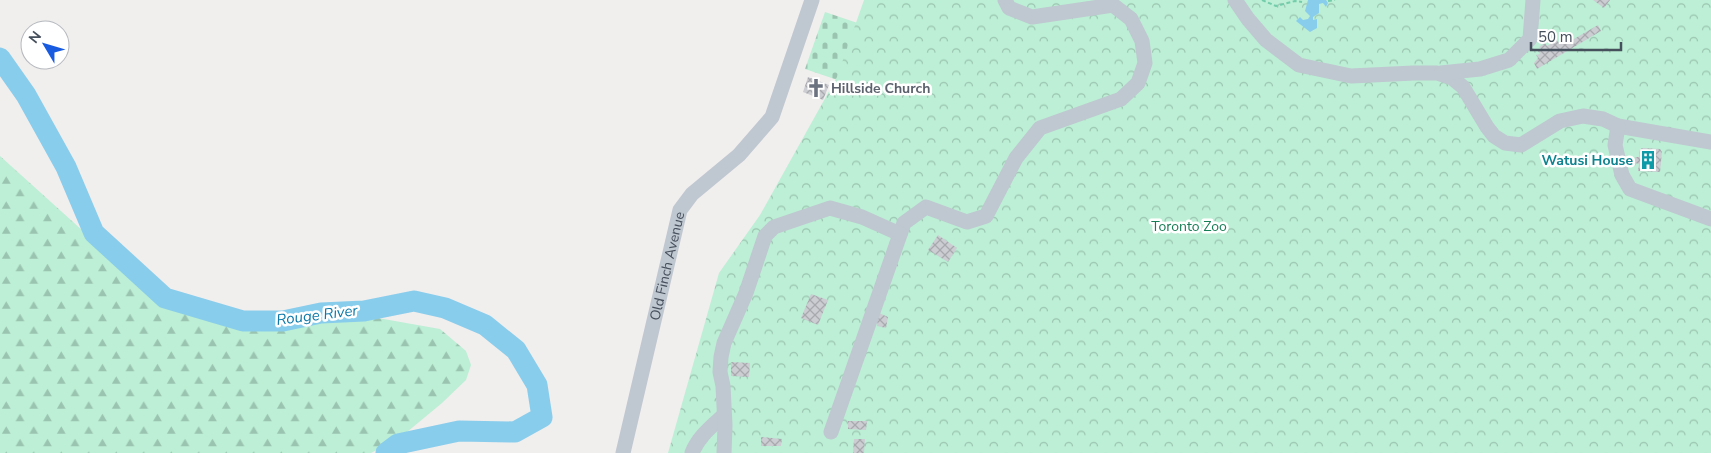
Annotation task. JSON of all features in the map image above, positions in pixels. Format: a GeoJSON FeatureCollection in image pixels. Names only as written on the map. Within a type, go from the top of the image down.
{"type":"FeatureCollection","features":[{"type":"Feature","properties":{"kind":"street","name":"Old Finch Avenue"},"geometry":{"type":"LineString","coordinates":[[623,453],[680,210],[692,194],[739,155],[772,117],[812,0]]}},
{"type":"Feature","properties":{"kind":"street"},"geometry":{"type":"LineString","coordinates":[[831,432],[904,223],[926,207],[967,222],[986,216],[1016,158],[1040,128],[1121,99],[1138,83],[1145,63],[1142,41],[1131,19],[1113,6],[1032,16],[1009,8],[1005,0]]}},
{"type":"Feature","properties":{"kind":"street"},"geometry":{"type":"LineString","coordinates":[[1235,0],[1266,40],[1299,66],[1351,76],[1414,72],[1437,73],[1480,69],[1509,60],[1530,39],[1533,0]]}},
{"type":"Feature","properties":{"kind":"street"},"geometry":{"type":"LineString","coordinates":[[1437,73],[1452,78],[1463,87],[1487,127],[1494,136],[1505,143],[1521,145],[1560,121],[1583,116],[1603,119],[1618,126],[1711,142]]}},
{"type":"Feature","properties":{"kind":"street"},"geometry":{"type":"LineString","coordinates":[[1618,126],[1615,145],[1622,175],[1630,189],[1711,219]]}},
{"type":"Feature","properties":{"kind":"street"},"geometry":{"type":"LineString","coordinates":[[724,453],[723,386],[720,372],[720,357],[724,343],[746,293],[764,236],[774,227],[830,208],[862,217],[900,234]]}},
{"type":"Feature","properties":{"kind":"street"},"geometry":{"type":"LineString","coordinates":[[692,453],[694,447],[706,432],[724,415]]}},
{"type":"Feature","properties":{"kind":"path"},"geometry":{"type":"LineString","coordinates":[[1264,0],[1276,6],[1295,1],[1302,2]]}},
{"type":"Feature","properties":{"kind":"path"},"geometry":{"type":"LineString","coordinates":[[1328,1],[1335,0]]}},
{"type":"Feature","properties":{"kind":"green space","name":"Toronto Zoo"},"geometry":{"type":"Polygon","coordinates":[[[864,0],[1711,0],[1711,453],[668,453],[719,273],[760,215],[837,77],[864,0]]]}},
{"type":"Feature","properties":{"kind":"green space"},"geometry":{"type":"Polygon","coordinates":[[[825,12],[884,32],[864,89],[805,69],[825,12]]]}},
{"type":"Feature","properties":{"kind":"green space"},"geometry":{"type":"Polygon","coordinates":[[[0,156],[165,305],[231,321],[378,318],[440,329],[466,351],[471,365],[466,380],[401,437],[371,453],[0,453],[0,156]]]}},
{"type":"Feature","properties":{"kind":"water"},"geometry":{"type":"Polygon","coordinates":[[[1308,0],[1326,0],[1328,3],[1326,7],[1323,3],[1319,4],[1319,13],[1313,17],[1313,20],[1317,19],[1317,28],[1310,32],[1296,21],[1300,17],[1303,20],[1308,19],[1310,16],[1305,11],[1308,0]]]}},
{"type":"Feature","properties":{"kind":"building"},"geometry":{"type":"Polygon","coordinates":[[[1593,0],[1610,0],[1604,8],[1593,0]]]}},
{"type":"Feature","properties":{"kind":"building"},"geometry":{"type":"Polygon","coordinates":[[[1598,25],[1601,31],[1537,69],[1534,63],[1538,58],[1536,55],[1540,54],[1538,51],[1541,49],[1539,47],[1545,43],[1547,46],[1557,40],[1559,43],[1562,41],[1563,44],[1567,43],[1598,25]]]}},
{"type":"Feature","properties":{"kind":"building","name":"Hillside Church"},"geometry":{"type":"Polygon","coordinates":[[[808,77],[829,85],[823,100],[803,92],[808,77]]]}},
{"type":"Feature","properties":{"kind":"building","name":"Watusi House"},"geometry":{"type":"Polygon","coordinates":[[[1642,148],[1660,149],[1662,152],[1660,172],[1638,171],[1639,164],[1635,163],[1635,157],[1639,157],[1642,148]]]}},
{"type":"Feature","properties":{"kind":"building"},"geometry":{"type":"Polygon","coordinates":[[[938,235],[957,248],[948,262],[928,250],[938,235]]]}},
{"type":"Feature","properties":{"kind":"building"},"geometry":{"type":"Polygon","coordinates":[[[811,294],[828,300],[818,325],[801,318],[811,294]]]}},
{"type":"Feature","properties":{"kind":"building"},"geometry":{"type":"Polygon","coordinates":[[[879,313],[888,317],[886,328],[877,326],[879,313]]]}},
{"type":"Feature","properties":{"kind":"building"},"geometry":{"type":"Polygon","coordinates":[[[731,362],[750,363],[749,377],[731,376],[731,362]]]}},
{"type":"Feature","properties":{"kind":"building"},"geometry":{"type":"Polygon","coordinates":[[[848,421],[867,421],[866,430],[848,429],[848,421]]]}},
{"type":"Feature","properties":{"kind":"building"},"geometry":{"type":"Polygon","coordinates":[[[761,437],[782,439],[781,446],[761,446],[761,437]]]}},
{"type":"Feature","properties":{"kind":"building"},"geometry":{"type":"Polygon","coordinates":[[[854,439],[865,439],[864,453],[853,453],[854,439]]]}},
{"type":"Feature","properties":{"kind":"waterway","name":"Rouge River"},"geometry":{"type":"LineString","coordinates":[[0,58],[26,95],[66,167],[94,233],[165,298],[243,321],[283,321],[321,313],[364,311],[414,301],[445,308],[485,325],[516,350],[537,385],[542,417],[515,432],[459,431],[398,444],[386,453]]}},
{"type":"Feature","properties":{"kind":"place","name":"Hillside Church"},"geometry":{"type":"Point","coordinates":[816,88]}},
{"type":"Feature","properties":{"kind":"place","name":"Watusi House"},"geometry":{"type":"Point","coordinates":[1648,160]}}]}
